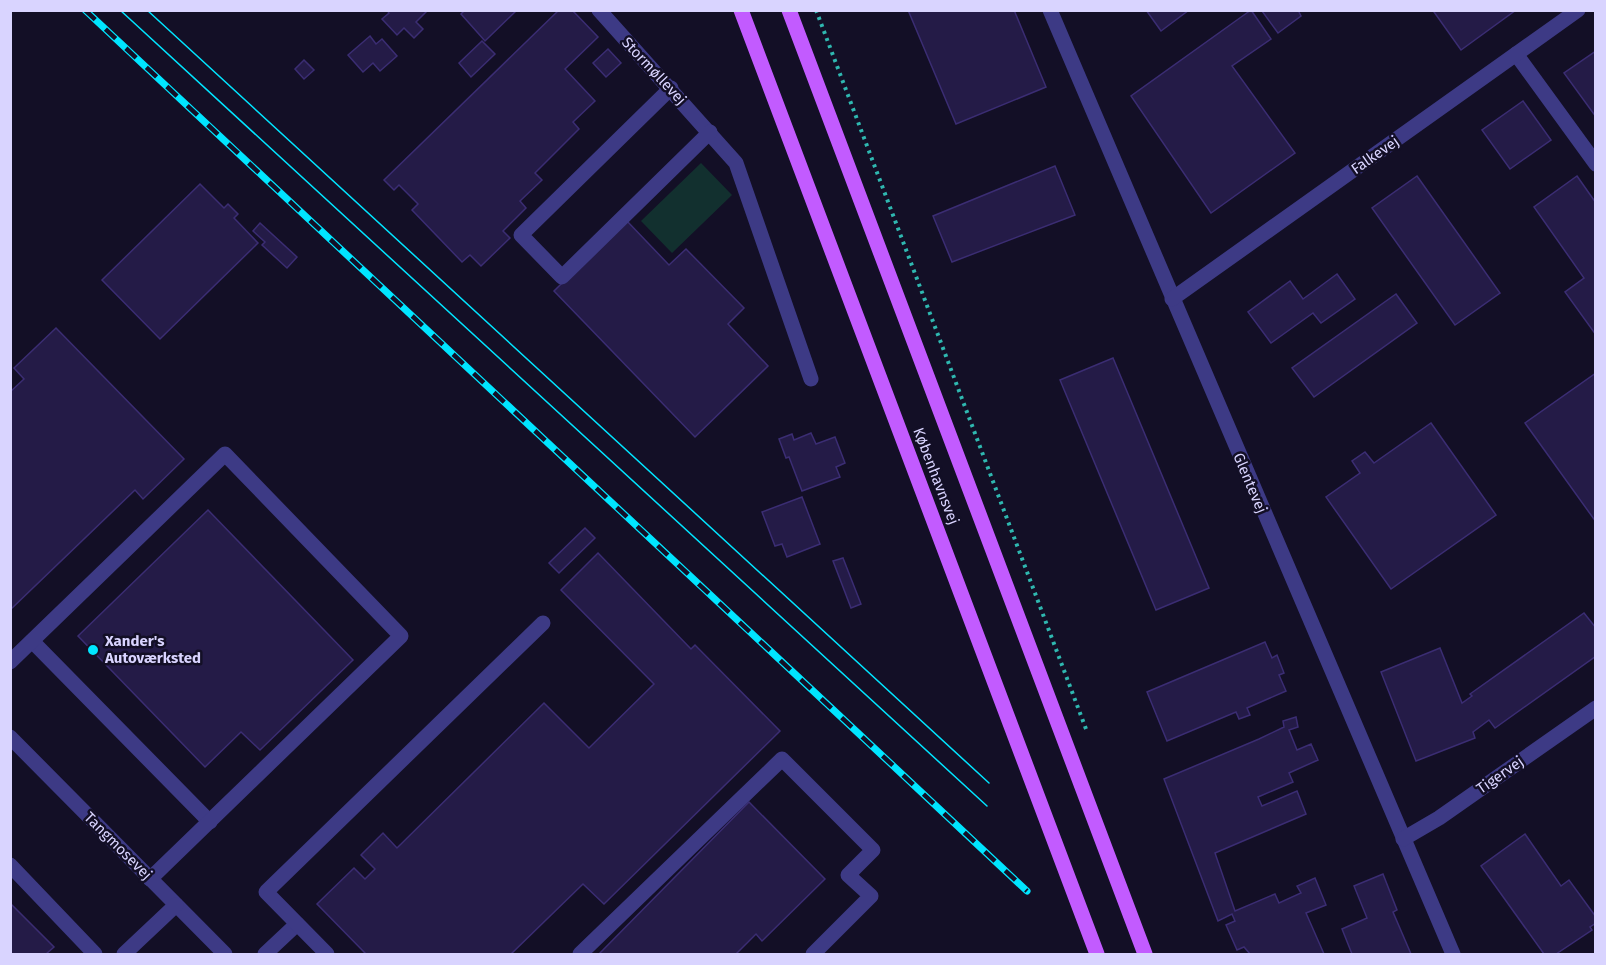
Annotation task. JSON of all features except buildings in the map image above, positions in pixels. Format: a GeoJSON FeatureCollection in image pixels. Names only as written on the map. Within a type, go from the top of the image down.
{"type":"FeatureCollection","features":[{"type":"Feature","properties":{"kind":"main road","name":"Københavnsvej"},"geometry":{"type":"LineString","coordinates":[[741,10],[1097,954]]}},
{"type":"Feature","properties":{"kind":"main road","name":"Københavnsvej"},"geometry":{"type":"LineString","coordinates":[[789,10],[1145,954]]}},
{"type":"Feature","properties":{"kind":"street","name":"Stormøllevej"},"geometry":{"type":"LineString","coordinates":[[599,10],[736,163],[811,379]]}},
{"type":"Feature","properties":{"kind":"street","name":"Glentevej"},"geometry":{"type":"LineString","coordinates":[[1050,10],[1453,954]]}},
{"type":"Feature","properties":{"kind":"street","name":"Falkevej"},"geometry":{"type":"LineString","coordinates":[[1172,299],[1578,10]]}},
{"type":"Feature","properties":{"kind":"street"},"geometry":{"type":"LineString","coordinates":[[1516,54],[1596,164]]}},
{"type":"Feature","properties":{"kind":"street"},"geometry":{"type":"LineString","coordinates":[[671,88],[521,235],[562,277],[710,132]]}},
{"type":"Feature","properties":{"kind":"street"},"geometry":{"type":"LineString","coordinates":[[10,662],[225,454],[401,636],[150,879]]}},
{"type":"Feature","properties":{"kind":"street"},"geometry":{"type":"LineString","coordinates":[[327,954],[266,892],[543,623]]}},
{"type":"Feature","properties":{"kind":"street"},"geometry":{"type":"LineString","coordinates":[[32,641],[210,822]]}},
{"type":"Feature","properties":{"kind":"street","name":"Tigervej"},"geometry":{"type":"LineString","coordinates":[[1403,839],[1439,819],[1596,708]]}},
{"type":"Feature","properties":{"kind":"street","name":"Tangmosevej"},"geometry":{"type":"LineString","coordinates":[[10,737],[225,954]]}},
{"type":"Feature","properties":{"kind":"street"},"geometry":{"type":"LineString","coordinates":[[580,954],[782,759],[873,850],[848,875],[871,896],[813,954]]}},
{"type":"Feature","properties":{"kind":"street"},"geometry":{"type":"LineString","coordinates":[[10,865],[95,954]]}},
{"type":"Feature","properties":{"kind":"street"},"geometry":{"type":"LineString","coordinates":[[124,954],[176,905]]}},
{"type":"Feature","properties":{"kind":"street"},"geometry":{"type":"LineString","coordinates":[[265,954],[297,924]]}},
{"type":"Feature","properties":{"kind":"path"},"geometry":{"type":"LineString","coordinates":[[816,10],[1087,732]]}},
{"type":"Feature","properties":{"kind":"green space"},"geometry":{"type":"Polygon","coordinates":[[[701,163],[732,195],[672,253],[641,221],[701,163]]]}},
{"type":"Feature","properties":{"kind":"tram line"},"geometry":{"type":"LineString","coordinates":[[120,10],[987,806]]}},
{"type":"Feature","properties":{"kind":"tram line"},"geometry":{"type":"LineString","coordinates":[[147,10],[989,783]]}},
{"type":"Feature","properties":{"kind":"railway"},"geometry":{"type":"LineString","coordinates":[[85,10],[1027,891]]}},
{"type":"Feature","properties":{"kind":"place","name":"Xander's Autoværksted"},"geometry":{"type":"Point","coordinates":[93,650]}}]}
